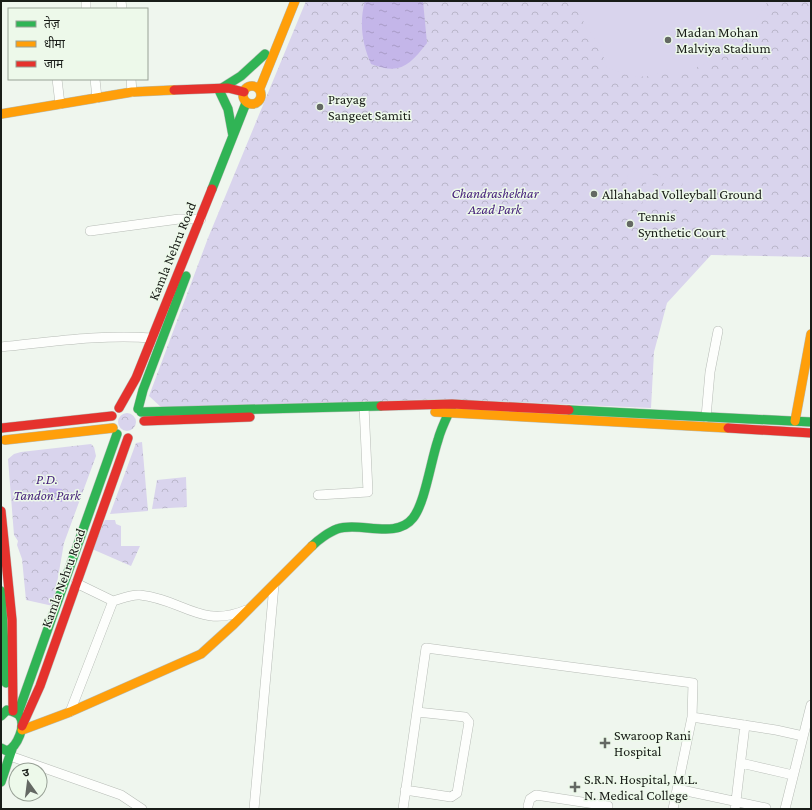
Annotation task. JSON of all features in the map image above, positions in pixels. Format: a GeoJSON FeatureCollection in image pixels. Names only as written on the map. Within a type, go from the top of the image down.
{"type":"FeatureCollection","features":[{"type":"Feature","properties":{"kind":"main road"},"geometry":{"type":"LineString","coordinates":[[1,114],[132,92],[219,90],[237,98],[260,98],[256,86],[265,54],[287,1]]}},
{"type":"Feature","properties":{"kind":"main road"},"geometry":{"type":"LineString","coordinates":[[256,86],[295,1]]}},
{"type":"Feature","properties":{"kind":"main road"},"geometry":{"type":"LineString","coordinates":[[219,90],[241,76],[265,54]]}},
{"type":"Feature","properties":{"kind":"main road"},"geometry":{"type":"LineString","coordinates":[[247,99],[247,87],[256,86]]}},
{"type":"Feature","properties":{"kind":"main road"},"geometry":{"type":"LineString","coordinates":[[219,90],[228,109],[233,136]]}},
{"type":"Feature","properties":{"kind":"main road","name":"Kamla Nehru Road"},"geometry":{"type":"LineString","coordinates":[[119,408],[136,378],[201,219],[247,99]]}},
{"type":"Feature","properties":{"kind":"main road","name":"Kamla Nehru Road"},"geometry":{"type":"LineString","coordinates":[[140,410],[247,99]]}},
{"type":"Feature","properties":{"kind":"main road"},"geometry":{"type":"LineString","coordinates":[[795,421],[811,334]]}},
{"type":"Feature","properties":{"kind":"main road"},"geometry":{"type":"LineString","coordinates":[[140,410],[144,421],[139,433],[128,438],[115,431],[3,444],[4,431],[1,427],[112,416],[119,408],[130,405],[140,410],[364,410],[451,408],[811,422]]}},
{"type":"Feature","properties":{"kind":"main road"},"geometry":{"type":"LineString","coordinates":[[451,408],[811,433]]}},
{"type":"Feature","properties":{"kind":"main road"},"geometry":{"type":"LineString","coordinates":[[10,712],[21,719],[22,728],[70,712],[201,654],[274,585],[315,543],[337,529],[357,526],[382,530],[402,526],[413,519],[420,505],[438,438],[451,408]]}},
{"type":"Feature","properties":{"kind":"main road"},"geometry":{"type":"LineString","coordinates":[[144,421],[364,410]]}},
{"type":"Feature","properties":{"kind":"main road"},"geometry":{"type":"LineString","coordinates":[[112,416],[115,431]]}},
{"type":"Feature","properties":{"kind":"main road","name":"Kamla Nehru Road"},"geometry":{"type":"LineString","coordinates":[[10,712],[115,431]]}},
{"type":"Feature","properties":{"kind":"main road","name":"Kamla Nehru Road"},"geometry":{"type":"LineString","coordinates":[[11,753],[40,686],[128,438]]}},
{"type":"Feature","properties":{"kind":"main road"},"geometry":{"type":"LineString","coordinates":[[1,511],[12,620],[10,712]]}},
{"type":"Feature","properties":{"kind":"main road"},"geometry":{"type":"LineString","coordinates":[[1,591],[10,712]]}},
{"type":"Feature","properties":{"kind":"main road"},"geometry":{"type":"LineString","coordinates":[[1,748],[11,753],[1,782]]}},
{"type":"Feature","properties":{"kind":"street"},"geometry":{"type":"LineString","coordinates":[[57,80],[60,104]]}},
{"type":"Feature","properties":{"kind":"street"},"geometry":{"type":"LineString","coordinates":[[95,80],[97,98]]}},
{"type":"Feature","properties":{"kind":"street"},"geometry":{"type":"LineString","coordinates":[[131,80],[132,92]]}},
{"type":"Feature","properties":{"kind":"street"},"geometry":{"type":"LineString","coordinates":[[90,231],[179,219],[201,219]]}},
{"type":"Feature","properties":{"kind":"street"},"geometry":{"type":"LineString","coordinates":[[706,417],[710,372],[718,331]]}},
{"type":"Feature","properties":{"kind":"street"},"geometry":{"type":"LineString","coordinates":[[1,347],[120,337],[152,338]]}},
{"type":"Feature","properties":{"kind":"street"},"geometry":{"type":"LineString","coordinates":[[318,495],[368,492],[364,410]]}},
{"type":"Feature","properties":{"kind":"street"},"geometry":{"type":"LineString","coordinates":[[76,583],[113,601],[138,595],[156,597],[203,616],[231,616],[250,608]]}},
{"type":"Feature","properties":{"kind":"street"},"geometry":{"type":"LineString","coordinates":[[254,809],[274,585]]}},
{"type":"Feature","properties":{"kind":"street"},"geometry":{"type":"LineString","coordinates":[[70,712],[113,601]]}},
{"type":"Feature","properties":{"kind":"street"},"geometry":{"type":"LineString","coordinates":[[403,809],[426,648],[693,683],[692,717],[673,809]]}},
{"type":"Feature","properties":{"kind":"street"},"geometry":{"type":"LineString","coordinates":[[785,809],[792,775],[811,705]]}},
{"type":"Feature","properties":{"kind":"street"},"geometry":{"type":"LineString","coordinates":[[406,790],[451,797],[457,793],[469,722],[465,717],[417,712]]}},
{"type":"Feature","properties":{"kind":"street"},"geometry":{"type":"LineString","coordinates":[[692,717],[803,736]]}},
{"type":"Feature","properties":{"kind":"street"},"geometry":{"type":"LineString","coordinates":[[736,805],[745,725]]}},
{"type":"Feature","properties":{"kind":"street"},"geometry":{"type":"LineString","coordinates":[[11,753],[114,792],[142,809]]}},
{"type":"Feature","properties":{"kind":"street"},"geometry":{"type":"LineString","coordinates":[[741,763],[792,775]]}},
{"type":"Feature","properties":{"kind":"street"},"geometry":{"type":"LineString","coordinates":[[677,789],[736,805],[766,808]]}},
{"type":"Feature","properties":{"kind":"street"},"geometry":{"type":"LineString","coordinates":[[528,806],[530,799],[536,795],[608,806],[608,809]]}},
{"type":"Feature","properties":{"kind":"green space","name":"Chandrashekhar Azad Park"},"geometry":{"type":"Polygon","coordinates":[[[306,1],[811,1],[811,257],[711,255],[667,303],[654,352],[651,408],[444,399],[162,408],[149,396],[208,238],[306,1]]]}},
{"type":"Feature","properties":{"kind":"green space","name":"Madan Mohan Malviya Stadium"},"geometry":{"type":"Polygon","coordinates":[[[577,1],[768,1],[746,35],[724,54],[693,69],[669,69],[649,76],[633,77],[607,68],[600,45],[585,26],[577,1]]]}},
{"type":"Feature","properties":{"kind":"green space"},"geometry":{"type":"Polygon","coordinates":[[[629,171],[643,174],[636,206],[622,203],[629,171]]]}},
{"type":"Feature","properties":{"kind":"green space"},"geometry":{"type":"Polygon","coordinates":[[[648,174],[661,177],[654,207],[642,205],[648,174]]]}},
{"type":"Feature","properties":{"kind":"green space"},"geometry":{"type":"Polygon","coordinates":[[[665,177],[678,180],[672,210],[659,208],[665,177]]]}},
{"type":"Feature","properties":{"kind":"green space"},"geometry":{"type":"Polygon","coordinates":[[[683,181],[697,184],[691,215],[677,212],[683,181]]]}},
{"type":"Feature","properties":{"kind":"green space"},"geometry":{"type":"Polygon","coordinates":[[[127,413],[133,416],[136,422],[133,428],[127,431],[121,428],[118,422],[121,416],[127,413]]]}},
{"type":"Feature","properties":{"kind":"green space"},"geometry":{"type":"Polygon","coordinates":[[[142,442],[148,511],[110,514],[136,443],[142,442]]]}},
{"type":"Feature","properties":{"kind":"green space","name":"P.D. Tandon Park"},"geometry":{"type":"Polygon","coordinates":[[[91,444],[94,447],[96,456],[64,543],[53,606],[26,600],[22,559],[17,545],[18,541],[14,535],[8,459],[14,454],[21,452],[91,444]]]}},
{"type":"Feature","properties":{"kind":"green space"},"geometry":{"type":"Polygon","coordinates":[[[186,477],[187,507],[152,509],[157,480],[186,477]]]}},
{"type":"Feature","properties":{"kind":"green space"},"geometry":{"type":"Polygon","coordinates":[[[105,520],[115,520],[116,524],[121,526],[121,546],[140,546],[131,566],[92,549],[105,520]]]}},
{"type":"Feature","properties":{"kind":"water"},"geometry":{"type":"Polygon","coordinates":[[[365,1],[423,1],[427,43],[409,63],[397,68],[389,69],[371,64],[365,49],[362,33],[362,17],[365,1]]]}},
{"type":"Feature","properties":{"kind":"water"},"geometry":{"type":"Polygon","coordinates":[[[49,488],[62,489],[62,502],[48,501],[49,488]]]}},
{"type":"Feature","properties":{"kind":"traffic: fast"},"geometry":{"type":"LineString","coordinates":[[222,88],[241,76],[265,54]]}},
{"type":"Feature","properties":{"kind":"traffic: fast"},"geometry":{"type":"LineString","coordinates":[[219,90],[228,109],[233,136]]}},
{"type":"Feature","properties":{"kind":"traffic: fast"},"geometry":{"type":"LineString","coordinates":[[212,189],[246,103]]}},
{"type":"Feature","properties":{"kind":"traffic: fast"},"geometry":{"type":"LineString","coordinates":[[138,409],[143,390],[186,276]]}},
{"type":"Feature","properties":{"kind":"traffic: fast"},"geometry":{"type":"LineString","coordinates":[[141,412],[381,406]]}},
{"type":"Feature","properties":{"kind":"traffic: fast"},"geometry":{"type":"LineString","coordinates":[[312,546],[324,536],[337,529],[346,527],[377,529],[397,528],[406,524],[413,518],[421,502],[439,436],[452,406]]}},
{"type":"Feature","properties":{"kind":"traffic: fast"},"geometry":{"type":"LineString","coordinates":[[569,410],[811,422]]}},
{"type":"Feature","properties":{"kind":"traffic: fast"},"geometry":{"type":"LineString","coordinates":[[18,713],[117,434]]}},
{"type":"Feature","properties":{"kind":"traffic: fast"},"geometry":{"type":"LineString","coordinates":[[1,591],[6,683]]}},
{"type":"Feature","properties":{"kind":"traffic: fast"},"geometry":{"type":"LineString","coordinates":[[1,716],[7,710],[15,712],[19,715],[22,724],[20,735],[11,749],[7,751],[1,748]]}},
{"type":"Feature","properties":{"kind":"traffic: fast"},"geometry":{"type":"LineString","coordinates":[[1,782],[12,749]]}},
{"type":"Feature","properties":{"kind":"traffic: slow"},"geometry":{"type":"LineString","coordinates":[[260,88],[295,1]]}},
{"type":"Feature","properties":{"kind":"traffic: slow"},"geometry":{"type":"LineString","coordinates":[[252,86],[258,89],[261,95],[258,101],[252,104],[246,101],[243,95],[246,89],[252,86]]}},
{"type":"Feature","properties":{"kind":"traffic: slow"},"geometry":{"type":"LineString","coordinates":[[1,114],[132,92],[174,90]]}},
{"type":"Feature","properties":{"kind":"traffic: slow"},"geometry":{"type":"LineString","coordinates":[[795,421],[811,334]]}},
{"type":"Feature","properties":{"kind":"traffic: slow"},"geometry":{"type":"LineString","coordinates":[[435,412],[728,428]]}},
{"type":"Feature","properties":{"kind":"traffic: slow"},"geometry":{"type":"LineString","coordinates":[[5,440],[113,428]]}},
{"type":"Feature","properties":{"kind":"traffic: slow"},"geometry":{"type":"LineString","coordinates":[[22,730],[70,712],[201,654],[233,625],[312,546]]}},
{"type":"Feature","properties":{"kind":"traffic: jam"},"geometry":{"type":"LineString","coordinates":[[174,90],[228,88],[244,92]]}},
{"type":"Feature","properties":{"kind":"traffic: jam"},"geometry":{"type":"LineString","coordinates":[[119,408],[136,378],[212,189]]}},
{"type":"Feature","properties":{"kind":"traffic: jam"},"geometry":{"type":"LineString","coordinates":[[381,406],[452,404],[569,410]]}},
{"type":"Feature","properties":{"kind":"traffic: jam"},"geometry":{"type":"LineString","coordinates":[[2,428],[112,416]]}},
{"type":"Feature","properties":{"kind":"traffic: jam"},"geometry":{"type":"LineString","coordinates":[[144,421],[250,417]]}},
{"type":"Feature","properties":{"kind":"traffic: jam"},"geometry":{"type":"LineString","coordinates":[[728,428],[811,433]]}},
{"type":"Feature","properties":{"kind":"traffic: jam"},"geometry":{"type":"LineString","coordinates":[[22,726],[40,686],[128,438]]}},
{"type":"Feature","properties":{"kind":"traffic: jam"},"geometry":{"type":"LineString","coordinates":[[1,511],[12,620],[13,711]]}},
{"type":"Feature","properties":{"kind":"place","name":"Madan Mohan Malviya Stadium"},"geometry":{"type":"Point","coordinates":[668,40]}},
{"type":"Feature","properties":{"kind":"place","name":"Prayag Sangeet Samiti"},"geometry":{"type":"Point","coordinates":[320,107]}},
{"type":"Feature","properties":{"kind":"place","name":"Allahabad Volleyball Ground"},"geometry":{"type":"Point","coordinates":[594,194]}},
{"type":"Feature","properties":{"kind":"place","name":"Tennis Synthetic Court"},"geometry":{"type":"Point","coordinates":[630,224]}},
{"type":"Feature","properties":{"kind":"place","name":"Swaroop Rani Hospital"},"geometry":{"type":"Point","coordinates":[605,743]}},
{"type":"Feature","properties":{"kind":"place","name":"S.R.N. Hospital, M.L. N. Medical College"},"geometry":{"type":"Point","coordinates":[575,787]}}]}
